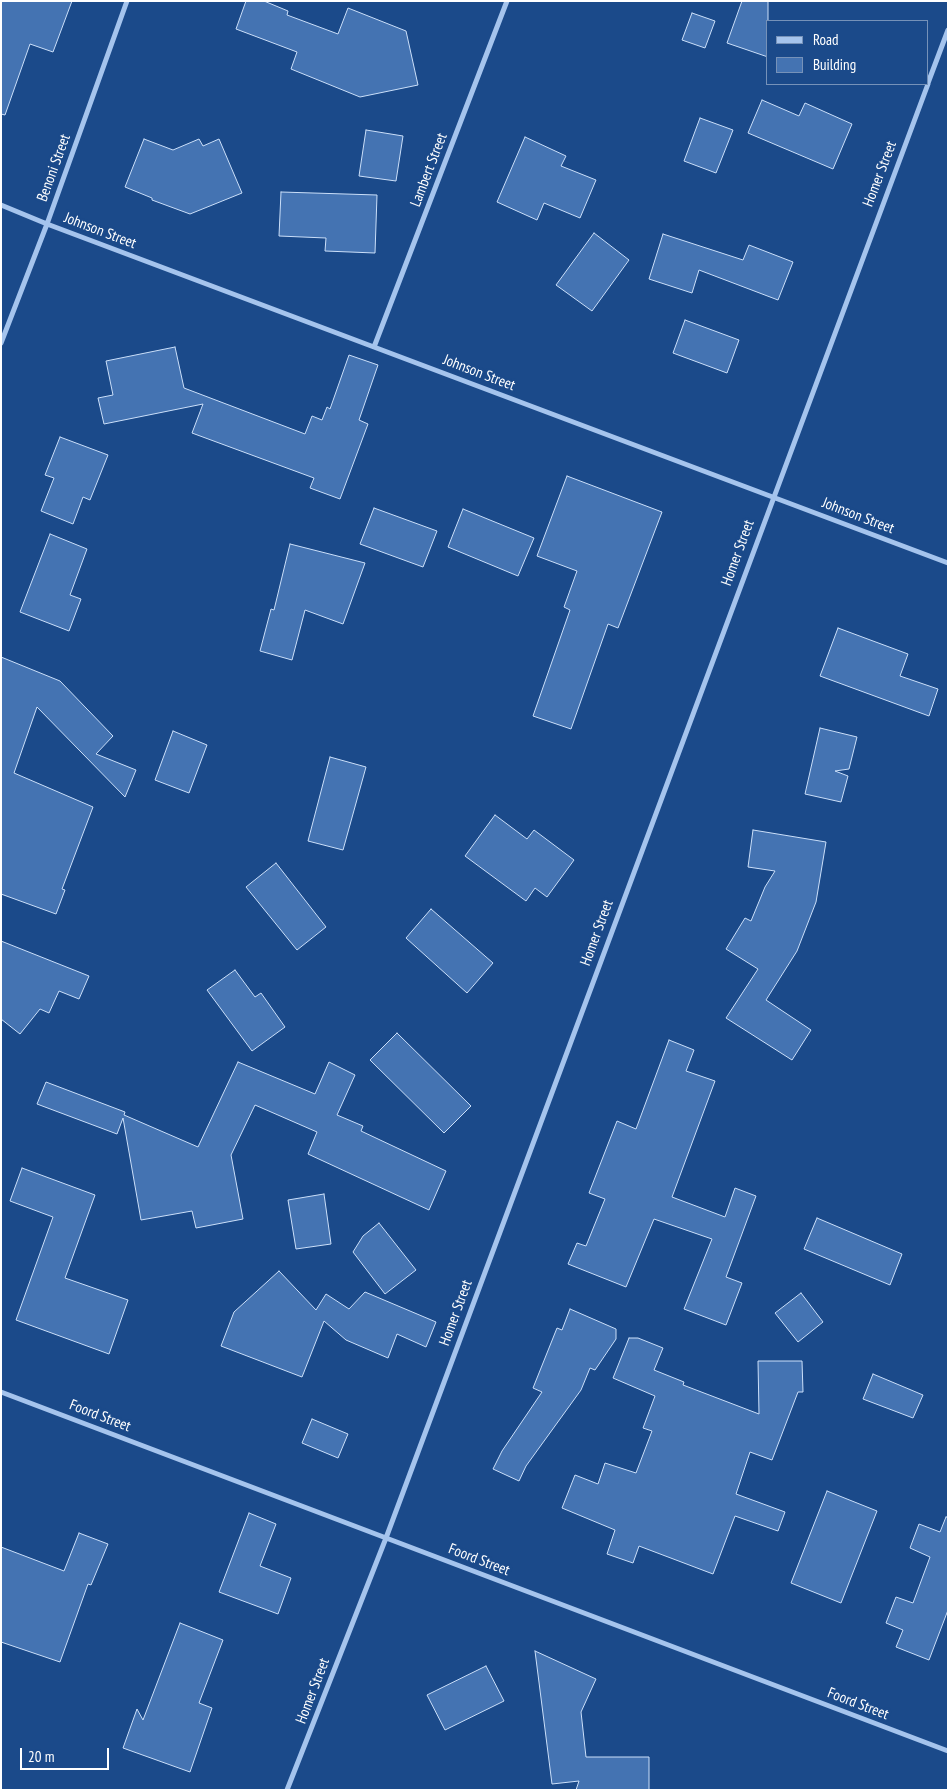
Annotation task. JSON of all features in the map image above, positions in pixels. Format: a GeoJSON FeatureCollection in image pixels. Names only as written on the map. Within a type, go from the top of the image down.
{"type":"FeatureCollection","features":[{"type":"Feature","properties":{"kind":"street","name":"Benoni Street"},"geometry":{"type":"LineString","coordinates":[[1,343],[47,224],[127,1]]}},
{"type":"Feature","properties":{"kind":"street","name":"Lambert Street"},"geometry":{"type":"LineString","coordinates":[[374,347],[507,1]]}},
{"type":"Feature","properties":{"kind":"street","name":"Homer Street"},"geometry":{"type":"LineString","coordinates":[[929,80],[948,30]]}},
{"type":"Feature","properties":{"kind":"street","name":"Homer Street"},"geometry":{"type":"LineString","coordinates":[[287,1790],[386,1538],[927,85]]}},
{"type":"Feature","properties":{"kind":"street","name":"Johnson Street"},"geometry":{"type":"LineString","coordinates":[[1,205],[47,224],[948,563]]}},
{"type":"Feature","properties":{"kind":"street","name":"Foord Street"},"geometry":{"type":"LineString","coordinates":[[1,1392],[948,1751]]}},
{"type":"Feature","properties":{"kind":"building"},"geometry":{"type":"Polygon","coordinates":[[[1,1],[72,1],[53,52],[30,44],[5,115],[1,114],[1,1]]]}},
{"type":"Feature","properties":{"kind":"building"},"geometry":{"type":"Polygon","coordinates":[[[246,1],[264,1],[288,11],[287,15],[338,34],[348,8],[406,31],[418,85],[360,97],[291,69],[297,52],[236,29],[246,1]]]}},
{"type":"Feature","properties":{"kind":"building"},"geometry":{"type":"Polygon","coordinates":[[[742,1],[768,1],[766,56],[727,43],[742,1]]]}},
{"type":"Feature","properties":{"kind":"building"},"geometry":{"type":"Polygon","coordinates":[[[692,13],[715,21],[705,48],[682,40],[692,13]]]}},
{"type":"Feature","properties":{"kind":"building"},"geometry":{"type":"Polygon","coordinates":[[[762,100],[799,116],[805,103],[852,124],[833,169],[748,133],[762,100]]]}},
{"type":"Feature","properties":{"kind":"building"},"geometry":{"type":"Polygon","coordinates":[[[700,118],[733,130],[716,173],[684,161],[700,118]]]}},
{"type":"Feature","properties":{"kind":"building"},"geometry":{"type":"Polygon","coordinates":[[[366,130],[403,136],[396,181],[359,176],[366,130]]]}},
{"type":"Feature","properties":{"kind":"building"},"geometry":{"type":"Polygon","coordinates":[[[525,137],[566,156],[561,166],[596,180],[580,218],[544,203],[537,220],[497,202],[525,137]]]}},
{"type":"Feature","properties":{"kind":"building"},"geometry":{"type":"Polygon","coordinates":[[[144,139],[173,150],[199,139],[203,146],[219,139],[242,193],[190,214],[152,200],[152,198],[125,187],[144,139]]]}},
{"type":"Feature","properties":{"kind":"building"},"geometry":{"type":"Polygon","coordinates":[[[281,192],[377,195],[375,253],[325,251],[326,238],[279,236],[281,192]]]}},
{"type":"Feature","properties":{"kind":"building"},"geometry":{"type":"Polygon","coordinates":[[[594,233],[629,260],[592,311],[556,285],[594,233]]]}},
{"type":"Feature","properties":{"kind":"building"},"geometry":{"type":"Polygon","coordinates":[[[663,234],[743,260],[749,245],[793,262],[778,300],[699,270],[692,293],[649,279],[663,234]]]}},
{"type":"Feature","properties":{"kind":"building"},"geometry":{"type":"Polygon","coordinates":[[[685,320],[739,340],[727,373],[673,353],[685,320]]]}},
{"type":"Feature","properties":{"kind":"building"},"geometry":{"type":"Polygon","coordinates":[[[175,347],[184,388],[305,434],[312,416],[322,420],[327,407],[330,409],[349,355],[378,365],[359,420],[368,424],[340,499],[310,488],[314,478],[192,433],[203,404],[104,424],[98,398],[113,395],[106,361],[175,347]]]}},
{"type":"Feature","properties":{"kind":"building"},"geometry":{"type":"Polygon","coordinates":[[[60,437],[108,455],[90,500],[83,497],[73,524],[41,511],[54,478],[45,475],[60,437]]]}},
{"type":"Feature","properties":{"kind":"building"},"geometry":{"type":"Polygon","coordinates":[[[567,476],[662,512],[618,628],[608,624],[571,729],[533,716],[570,610],[564,607],[577,571],[537,556],[567,476]]]}},
{"type":"Feature","properties":{"kind":"building"},"geometry":{"type":"Polygon","coordinates":[[[374,508],[437,531],[423,567],[360,544],[374,508]]]}},
{"type":"Feature","properties":{"kind":"building"},"geometry":{"type":"Polygon","coordinates":[[[463,509],[534,538],[518,576],[448,547],[463,509]]]}},
{"type":"Feature","properties":{"kind":"building"},"geometry":{"type":"Polygon","coordinates":[[[50,534],[87,549],[70,595],[81,599],[69,631],[20,612],[50,534]]]}},
{"type":"Feature","properties":{"kind":"building"},"geometry":{"type":"Polygon","coordinates":[[[290,544],[365,563],[343,624],[305,610],[292,660],[260,651],[271,609],[274,610],[290,544]]]}},
{"type":"Feature","properties":{"kind":"building"},"geometry":{"type":"Polygon","coordinates":[[[838,628],[908,654],[900,676],[938,689],[929,716],[820,676],[838,628]]]}},
{"type":"Feature","properties":{"kind":"building"},"geometry":{"type":"Polygon","coordinates":[[[1,657],[60,681],[113,736],[96,754],[136,770],[125,797],[37,707],[14,773],[93,807],[62,889],[65,890],[56,914],[1,894],[1,657]]]}},
{"type":"Feature","properties":{"kind":"building"},"geometry":{"type":"Polygon","coordinates":[[[820,728],[857,737],[849,769],[835,771],[848,776],[841,802],[805,794],[820,728]]]}},
{"type":"Feature","properties":{"kind":"building"},"geometry":{"type":"Polygon","coordinates":[[[173,731],[207,745],[189,793],[155,780],[173,731]]]}},
{"type":"Feature","properties":{"kind":"building"},"geometry":{"type":"Polygon","coordinates":[[[330,757],[366,767],[343,850],[308,841],[330,757]]]}},
{"type":"Feature","properties":{"kind":"building"},"geometry":{"type":"Polygon","coordinates":[[[495,815],[527,839],[534,830],[574,860],[547,897],[535,888],[526,901],[465,856],[495,815]]]}},
{"type":"Feature","properties":{"kind":"building"},"geometry":{"type":"Polygon","coordinates":[[[753,830],[826,842],[816,902],[797,951],[766,1000],[811,1030],[792,1060],[726,1018],[758,969],[726,949],[745,918],[751,921],[765,887],[775,871],[748,867],[753,830]]]}},
{"type":"Feature","properties":{"kind":"building"},"geometry":{"type":"Polygon","coordinates":[[[276,863],[326,927],[297,950],[246,887],[276,863]]]}},
{"type":"Feature","properties":{"kind":"building"},"geometry":{"type":"Polygon","coordinates":[[[431,909],[493,963],[467,993],[406,938],[431,909]]]}},
{"type":"Feature","properties":{"kind":"building"},"geometry":{"type":"Polygon","coordinates":[[[1,941],[89,976],[79,999],[59,991],[49,1013],[40,1009],[20,1034],[1,1019],[1,941]]]}},
{"type":"Feature","properties":{"kind":"building"},"geometry":{"type":"Polygon","coordinates":[[[235,970],[255,997],[261,993],[285,1027],[252,1051],[207,990],[235,970]]]}},
{"type":"Feature","properties":{"kind":"building"},"geometry":{"type":"Polygon","coordinates":[[[397,1033],[471,1106],[444,1133],[370,1060],[397,1033]]]}},
{"type":"Feature","properties":{"kind":"building"},"geometry":{"type":"Polygon","coordinates":[[[669,1040],[694,1050],[686,1071],[715,1081],[672,1197],[725,1217],[735,1188],[756,1196],[726,1277],[742,1283],[726,1325],[684,1309],[712,1239],[654,1219],[626,1287],[568,1264],[577,1243],[586,1246],[605,1199],[589,1193],[617,1121],[636,1129],[669,1040]]]}},
{"type":"Feature","properties":{"kind":"building"},"geometry":{"type":"Polygon","coordinates":[[[238,1062],[315,1094],[329,1062],[355,1075],[337,1115],[363,1126],[361,1131],[446,1171],[429,1210],[308,1154],[317,1132],[255,1105],[231,1155],[243,1219],[196,1228],[192,1211],[141,1220],[123,1118],[117,1134],[37,1104],[46,1082],[125,1112],[124,1115],[198,1147],[238,1062]]]}},
{"type":"Feature","properties":{"kind":"building"},"geometry":{"type":"Polygon","coordinates":[[[22,1168],[95,1195],[65,1278],[128,1300],[109,1354],[16,1320],[53,1217],[10,1201],[22,1168]]]}},
{"type":"Feature","properties":{"kind":"building"},"geometry":{"type":"Polygon","coordinates":[[[324,1194],[331,1244],[296,1249],[288,1200],[324,1194]]]}},
{"type":"Feature","properties":{"kind":"building"},"geometry":{"type":"Polygon","coordinates":[[[817,1218],[902,1254],[890,1285],[804,1249],[817,1218]]]}},
{"type":"Feature","properties":{"kind":"building"},"geometry":{"type":"Polygon","coordinates":[[[379,1223],[416,1270],[385,1294],[353,1252],[363,1236],[379,1223]]]}},
{"type":"Feature","properties":{"kind":"building"},"geometry":{"type":"Polygon","coordinates":[[[279,1271],[316,1310],[326,1294],[349,1309],[365,1292],[436,1322],[426,1347],[397,1334],[388,1358],[346,1340],[324,1321],[302,1377],[221,1346],[234,1312],[279,1271]]]}},
{"type":"Feature","properties":{"kind":"building"},"geometry":{"type":"Polygon","coordinates":[[[801,1293],[823,1322],[798,1342],[775,1313],[801,1293]]]}},
{"type":"Feature","properties":{"kind":"building"},"geometry":{"type":"Polygon","coordinates":[[[570,1309],[616,1329],[616,1339],[595,1370],[590,1368],[581,1390],[526,1466],[519,1481],[493,1469],[502,1451],[542,1392],[533,1388],[557,1328],[562,1330],[570,1309]]]}},
{"type":"Feature","properties":{"kind":"building"},"geometry":{"type":"Polygon","coordinates":[[[629,1338],[638,1338],[663,1348],[654,1370],[684,1382],[683,1385],[759,1414],[758,1361],[802,1361],[803,1392],[798,1392],[772,1460],[750,1452],[736,1494],[785,1512],[778,1531],[735,1516],[713,1574],[639,1546],[633,1563],[607,1554],[615,1530],[562,1508],[575,1475],[598,1484],[605,1463],[636,1473],[652,1431],[643,1428],[655,1396],[613,1378],[629,1338]]]}},
{"type":"Feature","properties":{"kind":"building"},"geometry":{"type":"Polygon","coordinates":[[[873,1374],[923,1395],[913,1418],[863,1399],[873,1374]]]}},
{"type":"Feature","properties":{"kind":"building"},"geometry":{"type":"Polygon","coordinates":[[[312,1419],[348,1434],[338,1458],[302,1443],[312,1419]]]}},
{"type":"Feature","properties":{"kind":"building"},"geometry":{"type":"Polygon","coordinates":[[[827,1491],[877,1511],[841,1603],[791,1583],[827,1491]]]}},
{"type":"Feature","properties":{"kind":"building"},"geometry":{"type":"Polygon","coordinates":[[[249,1513],[276,1524],[260,1566],[291,1578],[278,1614],[219,1592],[249,1513]]]}},
{"type":"Feature","properties":{"kind":"building"},"geometry":{"type":"Polygon","coordinates":[[[946,1517],[948,1517],[948,1610],[929,1660],[896,1647],[903,1630],[886,1623],[896,1597],[913,1603],[930,1557],[910,1548],[919,1524],[940,1532],[946,1517]]]}},
{"type":"Feature","properties":{"kind":"building"},"geometry":{"type":"Polygon","coordinates":[[[79,1533],[108,1544],[91,1585],[88,1584],[60,1662],[1,1642],[1,1547],[64,1571],[79,1533]]]}},
{"type":"Feature","properties":{"kind":"building"},"geometry":{"type":"Polygon","coordinates":[[[180,1623],[223,1640],[199,1703],[212,1708],[190,1772],[123,1748],[137,1709],[143,1720],[180,1623]]]}},
{"type":"Feature","properties":{"kind":"building"},"geometry":{"type":"Polygon","coordinates":[[[535,1651],[596,1679],[581,1712],[586,1757],[649,1757],[649,1790],[576,1790],[579,1781],[552,1784],[535,1651]]]}},
{"type":"Feature","properties":{"kind":"building"},"geometry":{"type":"Polygon","coordinates":[[[486,1666],[504,1701],[445,1730],[427,1695],[486,1666]]]}}]}
